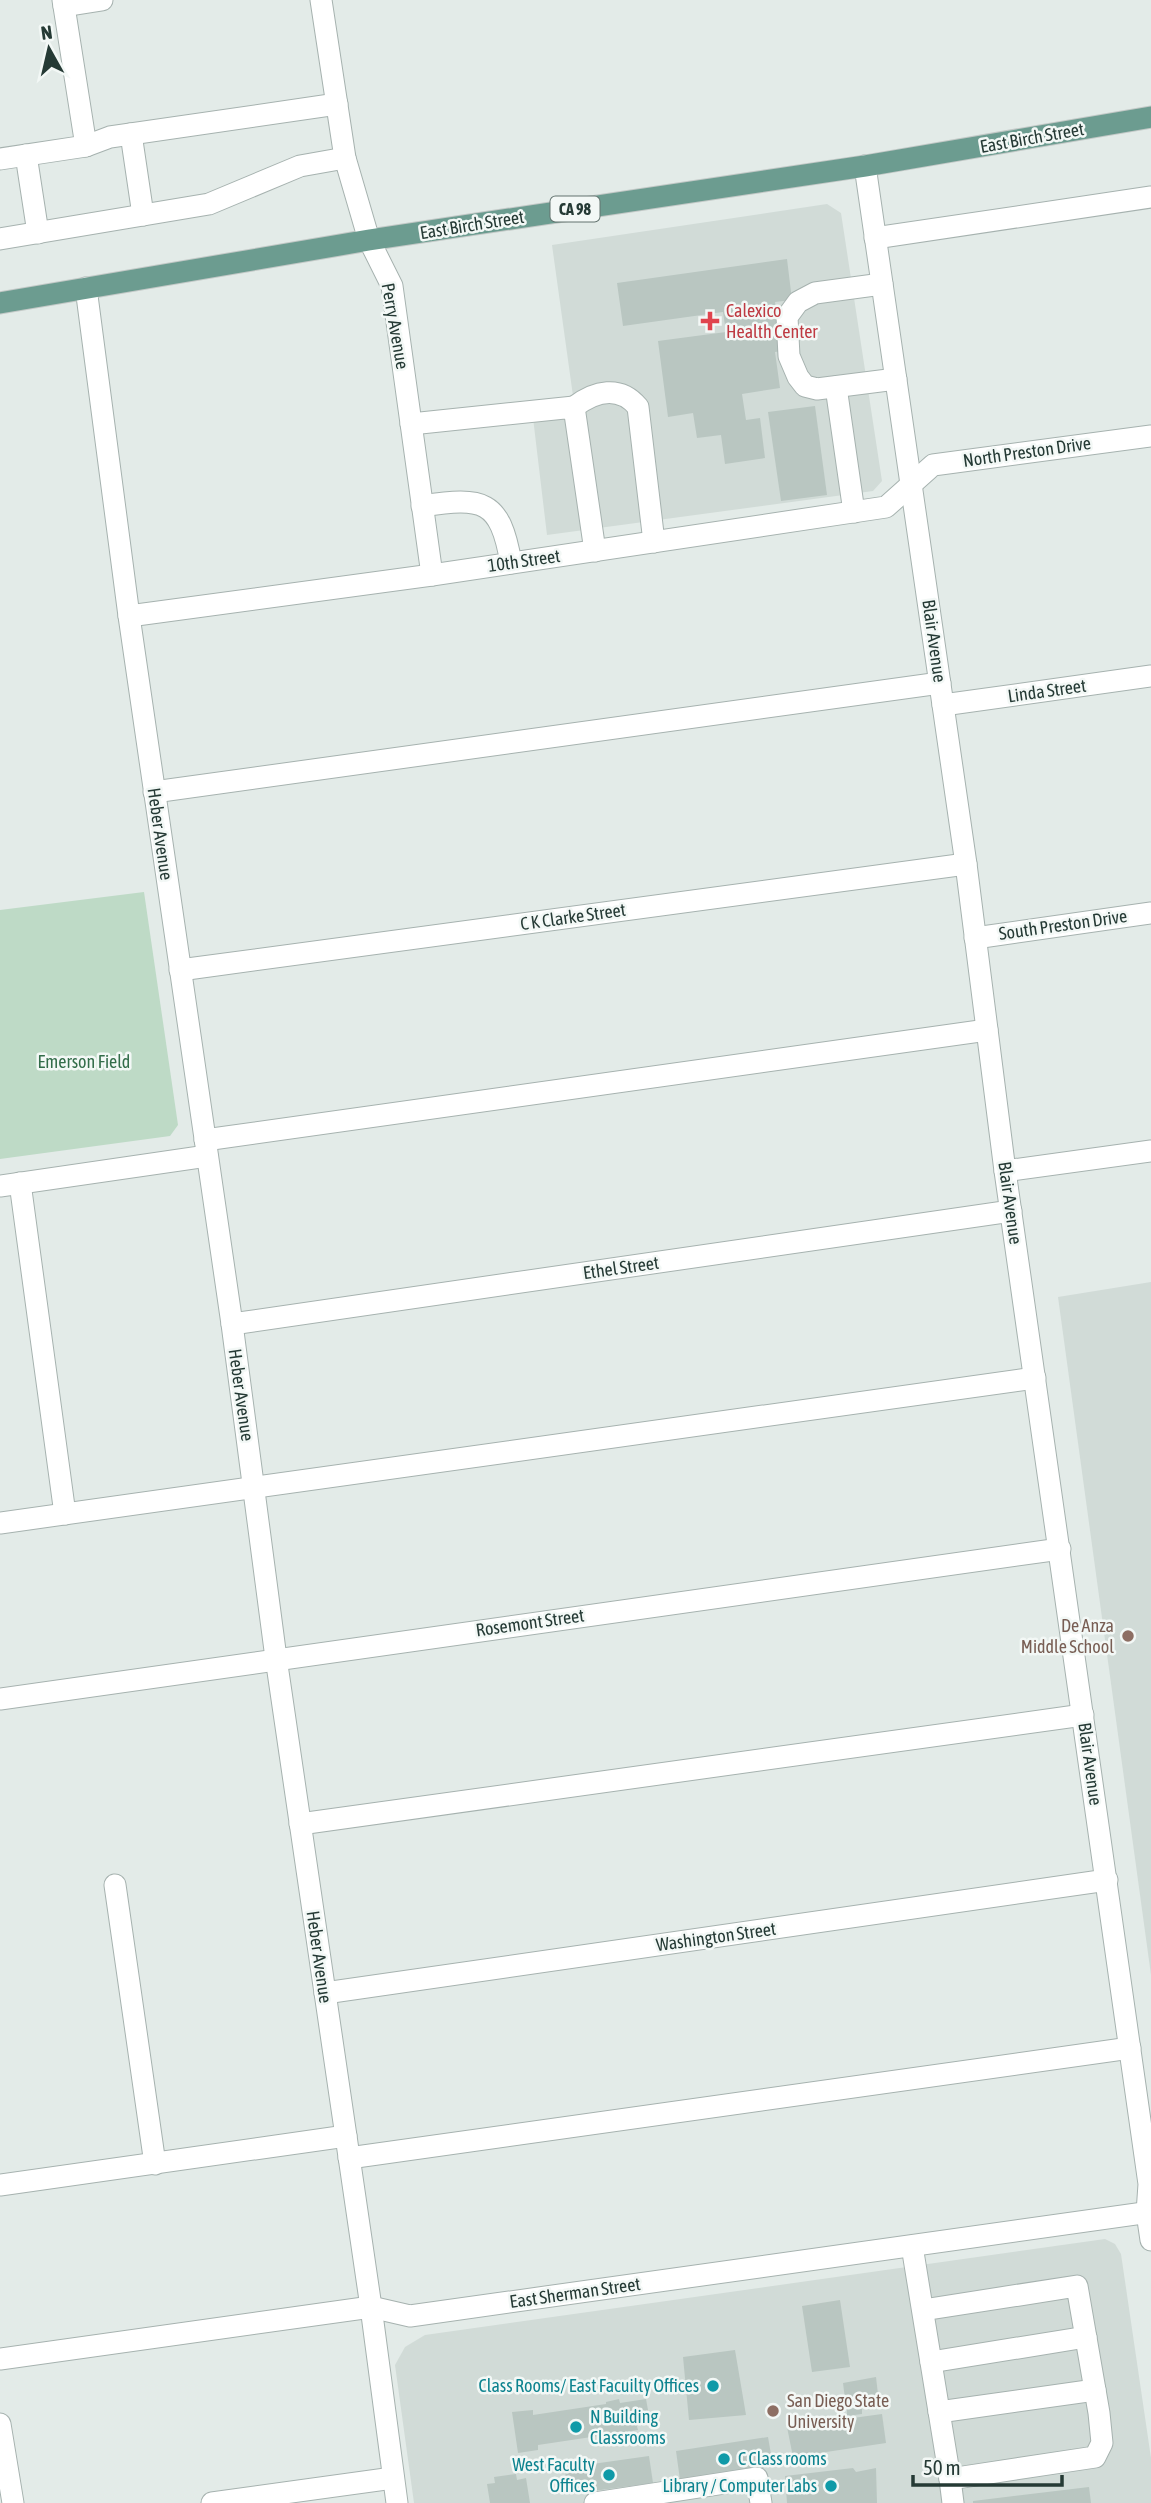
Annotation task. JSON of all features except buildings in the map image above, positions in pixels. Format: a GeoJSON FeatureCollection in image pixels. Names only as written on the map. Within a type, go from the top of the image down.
{"type":"FeatureCollection","features":[{"type":"Feature","properties":{"kind":"main road","name":"East Birch Street"},"geometry":{"type":"LineString","coordinates":[[0,303],[369,240],[865,166],[1151,117]]}},
{"type":"Feature","properties":{"kind":"street"},"geometry":{"type":"LineString","coordinates":[[86,146],[63,3],[102,0]]}},
{"type":"Feature","properties":{"kind":"street","name":"Perry Avenue"},"geometry":{"type":"LineString","coordinates":[[321,0],[345,158],[369,240],[392,286],[432,575]]}},
{"type":"Feature","properties":{"kind":"street"},"geometry":{"type":"LineString","coordinates":[[0,159],[96,144],[110,136],[337,104]]}},
{"type":"Feature","properties":{"kind":"street"},"geometry":{"type":"LineString","coordinates":[[131,134],[144,215]]}},
{"type":"Feature","properties":{"kind":"street"},"geometry":{"type":"LineString","coordinates":[[26,155],[38,233]]}},
{"type":"Feature","properties":{"kind":"street"},"geometry":{"type":"LineString","coordinates":[[0,239],[209,204],[300,166],[345,158]]}},
{"type":"Feature","properties":{"kind":"street","name":"Blair Avenue"},"geometry":{"type":"LineString","coordinates":[[865,166],[966,864],[1005,1171],[1149,2184],[1151,2240]]}},
{"type":"Feature","properties":{"kind":"street"},"geometry":{"type":"LineString","coordinates":[[876,238],[1151,197]]}},
{"type":"Feature","properties":{"kind":"street"},"geometry":{"type":"LineString","coordinates":[[882,284],[815,293],[798,302],[787,317],[789,356],[805,386],[817,389],[896,379]]}},
{"type":"Feature","properties":{"kind":"street","name":"Heber Avenue"},"geometry":{"type":"LineString","coordinates":[[86,288],[129,616],[232,1324],[276,1658],[397,2503]]}},
{"type":"Feature","properties":{"kind":"street"},"geometry":{"type":"LineString","coordinates":[[836,387],[854,512]]}},
{"type":"Feature","properties":{"kind":"street"},"geometry":{"type":"LineString","coordinates":[[411,424],[574,407],[586,398],[608,391],[629,396],[638,407],[654,542]]}},
{"type":"Feature","properties":{"kind":"street"},"geometry":{"type":"LineString","coordinates":[[574,407],[596,551]]}},
{"type":"Feature","properties":{"kind":"street","name":"North Preston Drive"},"geometry":{"type":"LineString","coordinates":[[911,484],[933,465],[1151,436]]}},
{"type":"Feature","properties":{"kind":"street","name":"10th Street"},"geometry":{"type":"LineString","coordinates":[[129,616],[432,575],[886,507],[911,484]]}},
{"type":"Feature","properties":{"kind":"street"},"geometry":{"type":"LineString","coordinates":[[422,506],[470,501],[485,507],[500,519],[512,563]]}},
{"type":"Feature","properties":{"kind":"street","name":"Linda Street"},"geometry":{"type":"LineString","coordinates":[[943,705],[1151,676]]}},
{"type":"Feature","properties":{"kind":"street"},"geometry":{"type":"LineString","coordinates":[[154,793],[940,683]]}},
{"type":"Feature","properties":{"kind":"street","name":"C K Clarke Street"},"geometry":{"type":"LineString","coordinates":[[180,970],[966,864]]}},
{"type":"Feature","properties":{"kind":"street","name":"South Preston Drive"},"geometry":{"type":"LineString","coordinates":[[975,938],[1151,913]]}},
{"type":"Feature","properties":{"kind":"street"},"geometry":{"type":"LineString","coordinates":[[65,1514],[10,1185],[206,1148],[987,1030]]}},
{"type":"Feature","properties":{"kind":"street"},"geometry":{"type":"LineString","coordinates":[[1005,1171],[1151,1151]]}},
{"type":"Feature","properties":{"kind":"street","name":"Ethel Street"},"geometry":{"type":"LineString","coordinates":[[232,1324],[1011,1211]]}},
{"type":"Feature","properties":{"kind":"street"},"geometry":{"type":"LineString","coordinates":[[0,1523],[1035,1378]]}},
{"type":"Feature","properties":{"kind":"street","name":"Rosemont Street"},"geometry":{"type":"LineString","coordinates":[[0,1699],[1060,1549]]}},
{"type":"Feature","properties":{"kind":"street"},"geometry":{"type":"LineString","coordinates":[[300,1824],[1083,1716]]}},
{"type":"Feature","properties":{"kind":"street","name":"Washington Street"},"geometry":{"type":"LineString","coordinates":[[325,1993],[1107,1881]]}},
{"type":"Feature","properties":{"kind":"street"},"geometry":{"type":"LineString","coordinates":[[115,1885],[155,2164]]}},
{"type":"Feature","properties":{"kind":"street"},"geometry":{"type":"LineString","coordinates":[[349,2158],[1130,2048]]}},
{"type":"Feature","properties":{"kind":"street"},"geometry":{"type":"LineString","coordinates":[[0,2185],[346,2136]]}},
{"type":"Feature","properties":{"kind":"street","name":"East Sherman Street"},"geometry":{"type":"LineString","coordinates":[[0,2358],[371,2307],[410,2316],[1149,2213]]}},
{"type":"Feature","properties":{"kind":"street"},"geometry":{"type":"LineString","coordinates":[[912,2246],[953,2503]]}},
{"type":"Feature","properties":{"kind":"street"},"geometry":{"type":"LineString","coordinates":[[923,2310],[1077,2286],[1095,2390],[1102,2443],[1095,2457],[950,2479]]}},
{"type":"Feature","properties":{"kind":"street"},"geometry":{"type":"LineString","coordinates":[[931,2362],[1086,2337]]}},
{"type":"Feature","properties":{"kind":"street"},"geometry":{"type":"LineString","coordinates":[[939,2412],[1095,2390]]}},
{"type":"Feature","properties":{"kind":"street"},"geometry":{"type":"LineString","coordinates":[[0,2424],[13,2503]]}},
{"type":"Feature","properties":{"kind":"street"},"geometry":{"type":"LineString","coordinates":[[212,2503],[393,2478]]}},
{"type":"Feature","properties":{"kind":"street"},"geometry":{"type":"LineString","coordinates":[[595,2503],[757,2478],[761,2503]]}},
{"type":"Feature","properties":{"kind":"shaded area","name":"Calexico Health Center"},"geometry":{"type":"Polygon","coordinates":[[[827,204],[841,213],[882,481],[873,491],[547,535],[531,401],[573,396],[552,245],[827,204]]]}},
{"type":"Feature","properties":{"kind":"shaded area","name":"De Anza Middle School"},"geometry":{"type":"Polygon","coordinates":[[[1151,1282],[1151,1975],[1058,1297],[1151,1282]]]}},
{"type":"Feature","properties":{"kind":"shaded area","name":"San Diego State University"},"geometry":{"type":"Polygon","coordinates":[[[1105,2239],[1115,2244],[1121,2254],[1151,2458],[1151,2503],[414,2503],[395,2365],[405,2347],[425,2335],[1105,2239]]]}},
{"type":"Feature","properties":{"kind":"green space","name":"Emerson Field"},"geometry":{"type":"Polygon","coordinates":[[[144,892],[178,1125],[170,1136],[0,1159],[0,910],[144,892]]]}},
{"type":"Feature","properties":{"kind":"place","name":"Calexico Health Center"},"geometry":{"type":"Point","coordinates":[710,321]}},
{"type":"Feature","properties":{"kind":"place","name":"De Anza Middle School"},"geometry":{"type":"Point","coordinates":[1128,1636]}},
{"type":"Feature","properties":{"kind":"place","name":"Class Rooms/ East Facuilty Offices"},"geometry":{"type":"Point","coordinates":[713,2386]}},
{"type":"Feature","properties":{"kind":"place","name":"San Diego State University"},"geometry":{"type":"Point","coordinates":[773,2411]}},
{"type":"Feature","properties":{"kind":"place","name":"N Building Classrooms"},"geometry":{"type":"Point","coordinates":[576,2427]}},
{"type":"Feature","properties":{"kind":"place","name":"C Class rooms"},"geometry":{"type":"Point","coordinates":[724,2459]}},
{"type":"Feature","properties":{"kind":"place","name":"West Faculty Offices"},"geometry":{"type":"Point","coordinates":[609,2475]}},
{"type":"Feature","properties":{"kind":"place","name":"Library / Computer Labs"},"geometry":{"type":"Point","coordinates":[831,2486]}}]}
